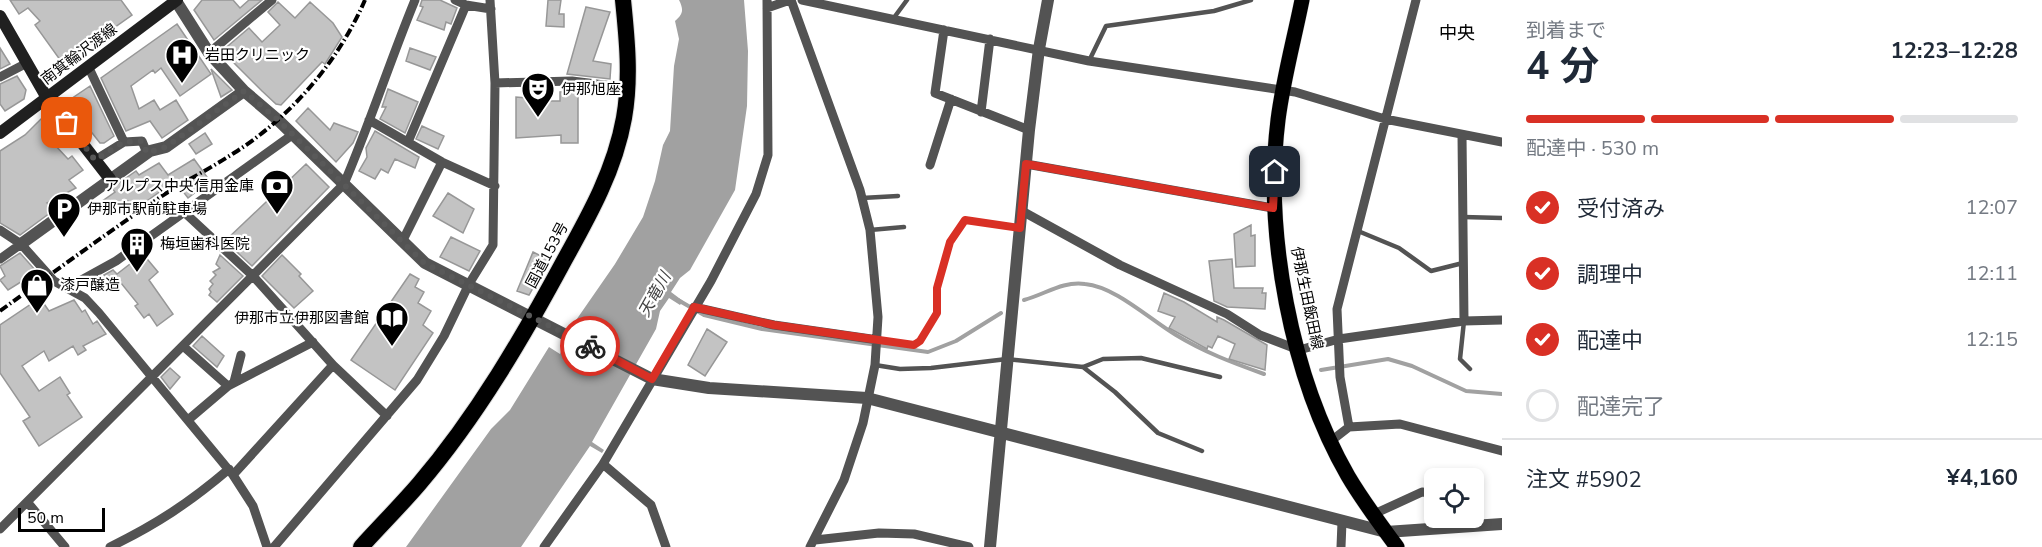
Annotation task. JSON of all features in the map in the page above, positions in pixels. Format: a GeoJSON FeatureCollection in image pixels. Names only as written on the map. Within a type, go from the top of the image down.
{"type":"FeatureCollection","features":[{"type":"Feature","properties":{"kind":"highway","name":"国道153号"},"geometry":{"type":"LineString","coordinates":[[361,547],[420,482],[484,397],[538,319],[605,181],[620,140],[628,88],[628,44],[623,0]]}},
{"type":"Feature","properties":{"kind":"main road","name":"南箕輪沢渡線"},"geometry":{"type":"LineString","coordinates":[[0,133],[176,0]]}},
{"type":"Feature","properties":{"kind":"main road","name":"伊那生田飯田線"},"geometry":{"type":"LineString","coordinates":[[1302,0],[1278,121],[1273,208],[1278,267],[1299,350],[1331,441],[1348,476],[1397,547]]}},
{"type":"Feature","properties":{"kind":"main road"},"geometry":{"type":"LineString","coordinates":[[0,16],[47,98],[110,179]]}},
{"type":"Feature","properties":{"kind":"street"},"geometry":{"type":"LineString","coordinates":[[176,0],[208,54],[244,91],[345,184],[424,263],[650,378],[709,388],[867,398],[1342,522],[1386,532],[1424,527]]}},
{"type":"Feature","properties":{"kind":"street"},"geometry":{"type":"LineString","coordinates":[[208,54],[272,0]]}},
{"type":"Feature","properties":{"kind":"street"},"geometry":{"type":"LineString","coordinates":[[0,529],[345,184],[357,159],[369,120],[415,0]]}},
{"type":"Feature","properties":{"kind":"street"},"geometry":{"type":"LineString","coordinates":[[274,547],[417,380],[444,336],[469,284],[493,245],[495,83],[491,4],[466,5],[455,0]]}},
{"type":"Feature","properties":{"kind":"street"},"geometry":{"type":"LineString","coordinates":[[544,547],[603,464],[650,378],[742,224],[764,175],[768,155],[767,4],[790,0],[825,89],[862,198],[870,230],[878,340],[863,423],[851,462],[813,544]]}},
{"type":"Feature","properties":{"kind":"street"},"geometry":{"type":"LineString","coordinates":[[802,0],[1089,61],[1305,94],[1385,119],[1502,142]]}},
{"type":"Feature","properties":{"kind":"street"},"geometry":{"type":"LineString","coordinates":[[990,547],[1029,130],[1048,0]]}},
{"type":"Feature","properties":{"kind":"street"},"geometry":{"type":"LineString","coordinates":[[1348,427],[1340,367],[1337,309],[1416,0]]}},
{"type":"Feature","properties":{"kind":"street"},"geometry":{"type":"LineString","coordinates":[[408,142],[466,5]]}},
{"type":"Feature","properties":{"kind":"street"},"geometry":{"type":"LineString","coordinates":[[944,30],[935,93],[1029,130]]}},
{"type":"Feature","properties":{"kind":"street"},"geometry":{"type":"LineString","coordinates":[[981,112],[990,39]]}},
{"type":"Feature","properties":{"kind":"street"},"geometry":{"type":"LineString","coordinates":[[0,76],[27,63]]}},
{"type":"Feature","properties":{"kind":"street"},"geometry":{"type":"LineString","coordinates":[[88,66],[124,142]]}},
{"type":"Feature","properties":{"kind":"street"},"geometry":{"type":"LineString","coordinates":[[495,83],[572,81],[628,88]]}},
{"type":"Feature","properties":{"kind":"street"},"geometry":{"type":"LineString","coordinates":[[0,259],[147,153],[166,147],[244,91]]}},
{"type":"Feature","properties":{"kind":"street"},"geometry":{"type":"LineString","coordinates":[[930,165],[951,99]]}},
{"type":"Feature","properties":{"kind":"street"},"geometry":{"type":"LineString","coordinates":[[369,120],[442,162],[495,186]]}},
{"type":"Feature","properties":{"kind":"street"},"geometry":{"type":"LineString","coordinates":[[67,288],[108,266],[292,135]]}},
{"type":"Feature","properties":{"kind":"street"},"geometry":{"type":"LineString","coordinates":[[1462,135],[1464,321]]}},
{"type":"Feature","properties":{"kind":"street"},"geometry":{"type":"LineString","coordinates":[[95,160],[124,142],[142,141],[147,153]]}},
{"type":"Feature","properties":{"kind":"street"},"geometry":{"type":"LineString","coordinates":[[402,242],[442,162]]}},
{"type":"Feature","properties":{"kind":"street"},"geometry":{"type":"LineString","coordinates":[[1026,164],[1273,208]]}},
{"type":"Feature","properties":{"kind":"street"},"geometry":{"type":"LineString","coordinates":[[1022,211],[1120,265],[1227,314],[1260,335],[1299,350],[1339,339],[1464,321],[1502,320]]}},
{"type":"Feature","properties":{"kind":"street"},"geometry":{"type":"LineString","coordinates":[[184,212],[253,276],[333,365],[387,416]]}},
{"type":"Feature","properties":{"kind":"street"},"geometry":{"type":"LineString","coordinates":[[0,230],[21,244],[48,276],[92,306],[231,472],[252,506],[267,547]]}},
{"type":"Feature","properties":{"kind":"street"},"geometry":{"type":"LineString","coordinates":[[694,307],[774,325],[878,340]]}},
{"type":"Feature","properties":{"kind":"street"},"geometry":{"type":"LineString","coordinates":[[188,420],[231,384],[313,342]]}},
{"type":"Feature","properties":{"kind":"street"},"geometry":{"type":"LineString","coordinates":[[183,346],[231,384]]}},
{"type":"Feature","properties":{"kind":"street"},"geometry":{"type":"LineString","coordinates":[[231,384],[241,355]]}},
{"type":"Feature","properties":{"kind":"street"},"geometry":{"type":"LineString","coordinates":[[111,547],[156,525],[231,472],[333,365]]}},
{"type":"Feature","properties":{"kind":"street"},"geometry":{"type":"LineString","coordinates":[[1331,441],[1348,427],[1400,424],[1502,451]]}},
{"type":"Feature","properties":{"kind":"street"},"geometry":{"type":"LineString","coordinates":[[603,464],[651,505],[666,547]]}},
{"type":"Feature","properties":{"kind":"street"},"geometry":{"type":"LineString","coordinates":[[1374,514],[1424,492]]}},
{"type":"Feature","properties":{"kind":"street"},"geometry":{"type":"LineString","coordinates":[[28,503],[66,547]]}},
{"type":"Feature","properties":{"kind":"street"},"geometry":{"type":"LineString","coordinates":[[1341,547],[1342,522]]}},
{"type":"Feature","properties":{"kind":"street"},"geometry":{"type":"LineString","coordinates":[[1484,523],[1502,524]]}},
{"type":"Feature","properties":{"kind":"street"},"geometry":{"type":"LineString","coordinates":[[813,544],[879,533],[914,534],[969,547]]}},
{"type":"Feature","properties":{"kind":"lane"},"geometry":{"type":"LineString","coordinates":[[892,19],[907,0]]}},
{"type":"Feature","properties":{"kind":"lane"},"geometry":{"type":"LineString","coordinates":[[1089,61],[1106,27],[1214,11],[1251,0]]}},
{"type":"Feature","properties":{"kind":"lane"},"geometry":{"type":"LineString","coordinates":[[862,198],[898,196]]}},
{"type":"Feature","properties":{"kind":"lane"},"geometry":{"type":"LineString","coordinates":[[1463,217],[1502,218]]}},
{"type":"Feature","properties":{"kind":"lane"},"geometry":{"type":"LineString","coordinates":[[878,340],[914,345],[920,341],[937,313],[937,288],[950,242],[965,220],[1020,228]]}},
{"type":"Feature","properties":{"kind":"lane"},"geometry":{"type":"LineString","coordinates":[[870,230],[904,227]]}},
{"type":"Feature","properties":{"kind":"lane"},"geometry":{"type":"LineString","coordinates":[[1356,230],[1399,248],[1431,270],[1463,263]]}},
{"type":"Feature","properties":{"kind":"lane"},"geometry":{"type":"LineString","coordinates":[[1464,321],[1460,359],[1470,369]]}},
{"type":"Feature","properties":{"kind":"lane"},"geometry":{"type":"LineString","coordinates":[[875,365],[900,369],[931,368],[1007,359],[1083,367],[1103,359],[1141,358],[1220,377]]}},
{"type":"Feature","properties":{"kind":"lane"},"geometry":{"type":"LineString","coordinates":[[1083,367],[1115,392],[1158,433],[1202,451]]}},
{"type":"Feature","properties":{"kind":"water","name":"天竜川"},"geometry":{"type":"Polygon","coordinates":[[[679,0],[744,0],[748,51],[747,106],[735,190],[690,270],[680,278],[671,292],[683,301],[680,305],[669,298],[660,311],[656,329],[592,442],[604,450],[602,453],[590,446],[521,547],[406,547],[491,429],[510,410],[549,347],[560,354],[572,326],[615,264],[643,217],[655,181],[663,145],[670,131],[674,66],[679,39],[675,21],[682,12],[679,0]]]}},
{"type":"Feature","properties":{"kind":"building"},"geometry":{"type":"Polygon","coordinates":[[[10,0],[121,0],[132,15],[63,64],[35,25],[40,21],[28,8],[19,14],[10,0]]]}},
{"type":"Feature","properties":{"kind":"building"},"geometry":{"type":"Polygon","coordinates":[[[202,0],[233,0],[240,8],[249,0],[262,0],[214,40],[194,10],[202,0]]]}},
{"type":"Feature","properties":{"kind":"building"},"geometry":{"type":"Polygon","coordinates":[[[422,0],[440,0],[457,8],[451,24],[446,22],[444,30],[417,20],[423,7],[420,6],[422,0]]]}},
{"type":"Feature","properties":{"kind":"building"},"geometry":{"type":"Polygon","coordinates":[[[548,0],[561,0],[559,14],[564,14],[564,27],[546,26],[548,0]]]}},
{"type":"Feature","properties":{"kind":"building"},"geometry":{"type":"Polygon","coordinates":[[[278,2],[295,18],[310,2],[333,23],[342,37],[325,64],[322,62],[281,105],[276,104],[222,51],[249,28],[262,42],[280,25],[268,12],[278,2]]]}},
{"type":"Feature","properties":{"kind":"building"},"geometry":{"type":"Polygon","coordinates":[[[586,7],[610,12],[593,61],[611,64],[610,79],[567,74],[586,7]]]}},
{"type":"Feature","properties":{"kind":"building"},"geometry":{"type":"Polygon","coordinates":[[[177,24],[211,74],[180,96],[161,68],[155,73],[153,70],[131,86],[139,109],[154,100],[160,110],[176,100],[188,120],[162,138],[150,121],[126,131],[101,78],[177,24]]]}},
{"type":"Feature","properties":{"kind":"building"},"geometry":{"type":"Polygon","coordinates":[[[0,48],[10,64],[0,69],[0,48]]]}},
{"type":"Feature","properties":{"kind":"building"},"geometry":{"type":"Polygon","coordinates":[[[410,48],[436,57],[430,70],[406,61],[410,48]]]}},
{"type":"Feature","properties":{"kind":"building"},"geometry":{"type":"Polygon","coordinates":[[[211,69],[232,90],[221,97],[211,69]]]}},
{"type":"Feature","properties":{"kind":"building"},"geometry":{"type":"Polygon","coordinates":[[[17,76],[26,90],[24,99],[5,111],[0,104],[0,84],[17,76]]]}},
{"type":"Feature","properties":{"kind":"building"},"geometry":{"type":"Polygon","coordinates":[[[90,86],[114,136],[104,143],[100,143],[70,105],[71,99],[90,86]]]}},
{"type":"Feature","properties":{"kind":"building"},"geometry":{"type":"Polygon","coordinates":[[[388,89],[418,102],[405,133],[380,119],[386,107],[382,107],[388,89]]]}},
{"type":"Feature","properties":{"kind":"building","name":"伊那旭座"},"geometry":{"type":"Polygon","coordinates":[[[578,91],[578,143],[561,143],[561,135],[516,138],[516,97],[527,98],[527,101],[560,101],[560,92],[578,91]]]}},
{"type":"Feature","properties":{"kind":"building"},"geometry":{"type":"Polygon","coordinates":[[[308,108],[330,130],[334,123],[358,132],[353,143],[336,162],[296,121],[308,108]]]}},
{"type":"Feature","properties":{"kind":"building"},"geometry":{"type":"Polygon","coordinates":[[[45,115],[64,136],[54,144],[68,159],[72,156],[83,170],[69,180],[76,188],[47,203],[54,210],[20,235],[0,223],[0,151],[25,135],[45,115]]]}},
{"type":"Feature","properties":{"kind":"building"},"geometry":{"type":"Polygon","coordinates":[[[422,126],[444,136],[438,149],[416,139],[422,126]]]}},
{"type":"Feature","properties":{"kind":"building"},"geometry":{"type":"Polygon","coordinates":[[[375,131],[419,157],[415,168],[395,159],[388,173],[381,169],[375,179],[359,171],[367,157],[366,148],[375,131]]]}},
{"type":"Feature","properties":{"kind":"building"},"geometry":{"type":"Polygon","coordinates":[[[205,133],[212,144],[196,154],[189,144],[205,133]]]}},
{"type":"Feature","properties":{"kind":"building"},"geometry":{"type":"Polygon","coordinates":[[[194,159],[210,181],[188,198],[175,181],[134,210],[128,201],[110,214],[101,202],[115,192],[112,188],[136,171],[139,175],[159,163],[168,175],[194,159]]]}},
{"type":"Feature","properties":{"kind":"building","name":"アルプス中央信用金庫"},"geometry":{"type":"Polygon","coordinates":[[[306,164],[329,187],[252,266],[225,241],[306,164]]]}},
{"type":"Feature","properties":{"kind":"building"},"geometry":{"type":"Polygon","coordinates":[[[448,193],[474,209],[463,233],[433,216],[448,193]]]}},
{"type":"Feature","properties":{"kind":"building"},"geometry":{"type":"Polygon","coordinates":[[[1251,225],[1251,236],[1255,235],[1255,266],[1236,267],[1234,234],[1251,225]]]}},
{"type":"Feature","properties":{"kind":"building"},"geometry":{"type":"Polygon","coordinates":[[[451,237],[480,251],[469,271],[440,257],[451,237]]]}},
{"type":"Feature","properties":{"kind":"building"},"geometry":{"type":"Polygon","coordinates":[[[533,252],[549,260],[529,295],[517,291],[533,252]]]}},
{"type":"Feature","properties":{"kind":"building"},"geometry":{"type":"Polygon","coordinates":[[[20,253],[37,272],[8,290],[0,280],[5,276],[0,266],[20,253]]]}},
{"type":"Feature","properties":{"kind":"building"},"geometry":{"type":"Polygon","coordinates":[[[143,254],[158,272],[149,280],[173,314],[157,326],[149,314],[144,318],[135,306],[138,304],[117,278],[111,283],[104,275],[113,270],[117,274],[143,254]]]}},
{"type":"Feature","properties":{"kind":"building"},"geometry":{"type":"Polygon","coordinates":[[[220,255],[243,276],[217,302],[209,295],[211,292],[209,289],[213,284],[210,281],[216,275],[213,272],[220,268],[216,264],[220,255]]]}},
{"type":"Feature","properties":{"kind":"building"},"geometry":{"type":"Polygon","coordinates":[[[282,255],[301,274],[299,276],[313,291],[294,308],[262,276],[282,255]]]}},
{"type":"Feature","properties":{"kind":"building"},"geometry":{"type":"Polygon","coordinates":[[[1232,259],[1234,288],[1263,288],[1262,293],[1266,293],[1265,309],[1227,307],[1214,301],[1209,261],[1232,259]]]}},
{"type":"Feature","properties":{"kind":"building","name":"伊那市立伊那図書館"},"geometry":{"type":"Polygon","coordinates":[[[410,274],[419,279],[415,287],[424,292],[418,303],[431,311],[423,325],[433,333],[395,390],[351,360],[410,274]]]}},
{"type":"Feature","properties":{"kind":"building"},"geometry":{"type":"Polygon","coordinates":[[[1164,293],[1217,322],[1217,317],[1224,320],[1267,345],[1265,370],[1229,359],[1235,344],[1218,336],[1212,348],[1208,346],[1207,349],[1169,328],[1175,317],[1158,311],[1164,293]]]}},
{"type":"Feature","properties":{"kind":"building"},"geometry":{"type":"Polygon","coordinates":[[[40,298],[49,311],[74,300],[82,312],[85,310],[93,324],[97,321],[106,334],[83,346],[86,350],[78,355],[73,346],[49,361],[44,351],[22,366],[39,391],[60,377],[70,393],[67,395],[82,417],[39,446],[23,421],[30,417],[0,373],[0,325],[40,298]]]}},
{"type":"Feature","properties":{"kind":"building"},"geometry":{"type":"Polygon","coordinates":[[[707,329],[727,342],[705,376],[688,365],[707,329]]]}},
{"type":"Feature","properties":{"kind":"building"},"geometry":{"type":"Polygon","coordinates":[[[202,336],[224,356],[217,367],[193,346],[202,336]]]}},
{"type":"Feature","properties":{"kind":"building"},"geometry":{"type":"Polygon","coordinates":[[[170,368],[180,377],[170,389],[161,377],[170,368]]]}},
{"type":"Feature","properties":{"kind":"waterway"},"geometry":{"type":"LineString","coordinates":[[1024,300],[1069,284],[1097,286],[1120,297],[1197,347],[1264,374]]}},
{"type":"Feature","properties":{"kind":"waterway"},"geometry":{"type":"LineString","coordinates":[[678,300],[704,315],[762,329],[928,352],[956,341],[1001,313]]}},
{"type":"Feature","properties":{"kind":"waterway"},"geometry":{"type":"LineString","coordinates":[[1321,370],[1388,359],[1412,366],[1466,391],[1502,394]]}},
{"type":"Feature","properties":{"kind":"railway"},"geometry":{"type":"LineString","coordinates":[[0,311],[165,194],[234,153],[275,123],[327,66],[354,23],[365,0]]}},
{"type":"Feature","properties":{"kind":"way so far"},"geometry":{"type":"LineString","coordinates":[[67,123],[95,160],[124,142],[142,141],[147,153],[166,147],[244,91],[345,184],[424,263],[590,346]]}},
{"type":"Feature","properties":{"kind":"place","name":"岩田クリニック"},"geometry":{"type":"Point","coordinates":[182,84]}},
{"type":"Feature","properties":{"kind":"place","name":"伊那旭座"},"geometry":{"type":"Point","coordinates":[538,118]}},
{"type":"Feature","properties":{"kind":"place","name":"アルプス中央信用金庫"},"geometry":{"type":"Point","coordinates":[277,215]}},
{"type":"Feature","properties":{"kind":"place","name":"伊那市駅前駐車場"},"geometry":{"type":"Point","coordinates":[64,238]}},
{"type":"Feature","properties":{"kind":"place","name":"梅垣歯科医院"},"geometry":{"type":"Point","coordinates":[137,273]}},
{"type":"Feature","properties":{"kind":"place","name":"漆戸醸造"},"geometry":{"type":"Point","coordinates":[37,314]}},
{"type":"Feature","properties":{"kind":"place","name":"伊那市立伊那図書館"},"geometry":{"type":"Point","coordinates":[392,347]}},
{"type":"Feature","properties":{"kind":"district","name":"中央"},"geometry":{"type":"Point","coordinates":[1457,33]}},
{"type":"Feature","properties":{"kind":"route"},"geometry":{"type":"LineString","coordinates":[[590,346],[652,379],[694,307],[774,325],[914,345],[920,341],[937,313],[937,288],[950,242],[965,220],[1020,228],[1026,164],[1273,208],[1275,172]]}}]}
